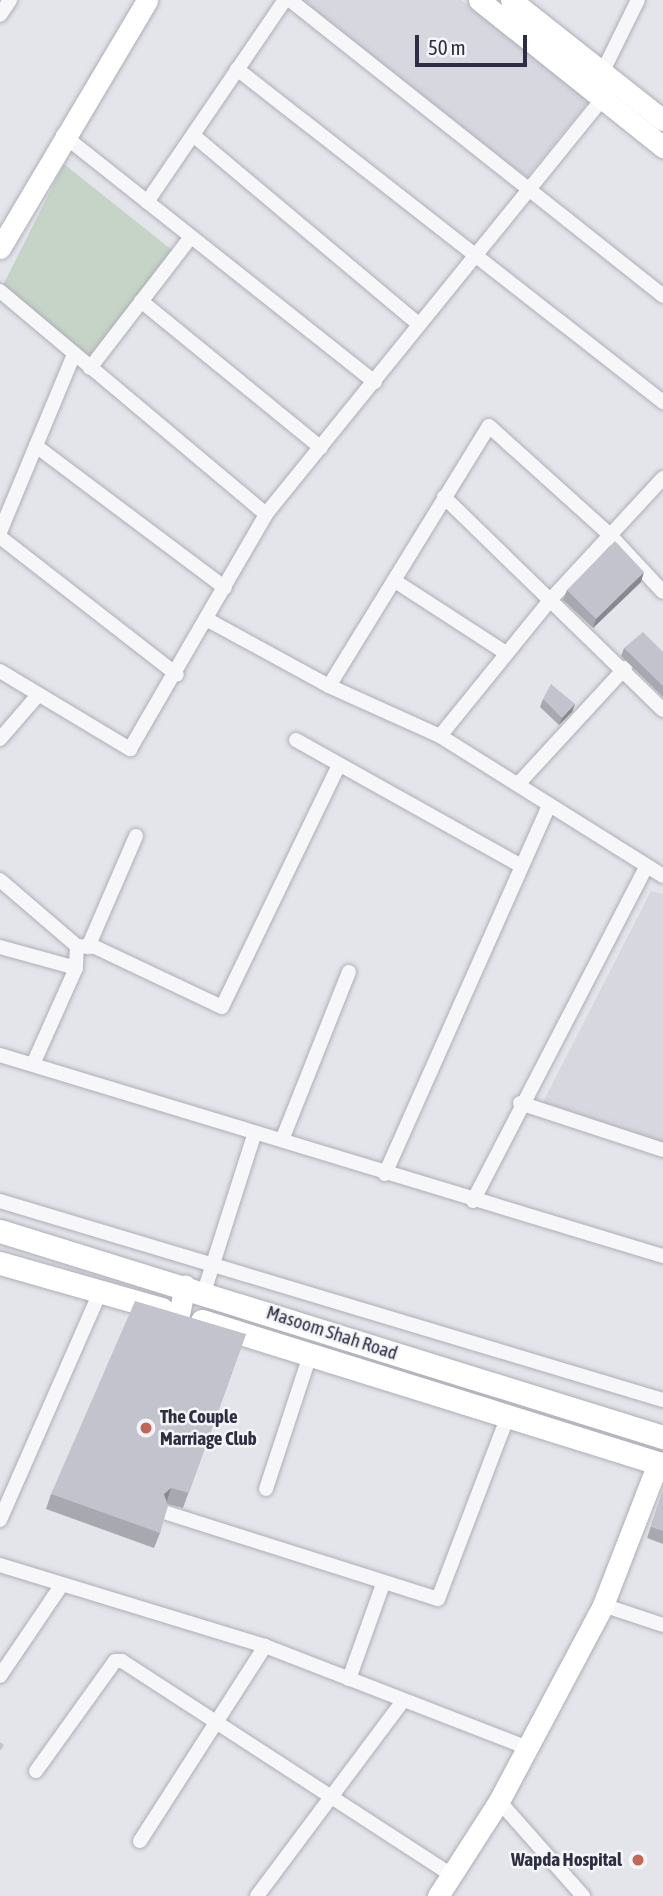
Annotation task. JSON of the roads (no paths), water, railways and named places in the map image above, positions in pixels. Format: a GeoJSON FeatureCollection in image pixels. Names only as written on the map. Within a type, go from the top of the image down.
{"type":"FeatureCollection","features":[{"type":"Feature","properties":{"kind":"main road"},"geometry":{"type":"LineString","coordinates":[[0,248],[63,135],[147,0]]}},
{"type":"Feature","properties":{"kind":"main road"},"geometry":{"type":"LineString","coordinates":[[479,0],[663,147]]}},
{"type":"Feature","properties":{"kind":"main road"},"geometry":{"type":"LineString","coordinates":[[511,0],[663,120]]}},
{"type":"Feature","properties":{"kind":"main road","name":"Masoom Shah Road"},"geometry":{"type":"LineString","coordinates":[[0,1231],[195,1289],[663,1437]]}},
{"type":"Feature","properties":{"kind":"main road","name":"Masoom Shah Road"},"geometry":{"type":"LineString","coordinates":[[1,1267],[311,1352],[660,1464]]}},
{"type":"Feature","properties":{"kind":"main road"},"geometry":{"type":"LineString","coordinates":[[179,1314],[195,1289]]}},
{"type":"Feature","properties":{"kind":"main road"},"geometry":{"type":"LineString","coordinates":[[517,1420],[535,1395]]}},
{"type":"Feature","properties":{"kind":"main road"},"geometry":{"type":"LineString","coordinates":[[438,1896],[499,1801],[603,1605],[660,1464]]}},
{"type":"Feature","properties":{"kind":"street"},"geometry":{"type":"LineString","coordinates":[[0,15],[10,0]]}},
{"type":"Feature","properties":{"kind":"street"},"geometry":{"type":"LineString","coordinates":[[147,202],[287,0],[528,187],[663,296]]}},
{"type":"Feature","properties":{"kind":"street"},"geometry":{"type":"LineString","coordinates":[[603,71],[638,0]]}},
{"type":"Feature","properties":{"kind":"street"},"geometry":{"type":"LineString","coordinates":[[237,69],[471,258],[663,402]]}},
{"type":"Feature","properties":{"kind":"street"},"geometry":{"type":"LineString","coordinates":[[0,671],[130,749],[177,675],[266,514],[375,382],[418,323],[528,187],[603,98]]}},
{"type":"Feature","properties":{"kind":"street"},"geometry":{"type":"LineString","coordinates":[[63,135],[375,382]]}},
{"type":"Feature","properties":{"kind":"street"},"geometry":{"type":"LineString","coordinates":[[193,135],[418,323]]}},
{"type":"Feature","properties":{"kind":"street"},"geometry":{"type":"LineString","coordinates":[[90,368],[191,237]]}},
{"type":"Feature","properties":{"kind":"street"},"geometry":{"type":"LineString","coordinates":[[0,292],[266,514]]}},
{"type":"Feature","properties":{"kind":"street"},"geometry":{"type":"LineString","coordinates":[[141,301],[321,448]]}},
{"type":"Feature","properties":{"kind":"street"},"geometry":{"type":"LineString","coordinates":[[74,354],[0,535],[177,675]]}},
{"type":"Feature","properties":{"kind":"street"},"geometry":{"type":"LineString","coordinates":[[328,686],[489,426],[611,536],[663,592]]}},
{"type":"Feature","properties":{"kind":"street"},"geometry":{"type":"LineString","coordinates":[[36,446],[225,588]]}},
{"type":"Feature","properties":{"kind":"street"},"geometry":{"type":"LineString","coordinates":[[440,736],[551,599],[663,478]]}},
{"type":"Feature","properties":{"kind":"street"},"geometry":{"type":"LineString","coordinates":[[444,497],[625,668],[663,710]]}},
{"type":"Feature","properties":{"kind":"street"},"geometry":{"type":"LineString","coordinates":[[395,581],[506,653]]}},
{"type":"Feature","properties":{"kind":"street"},"geometry":{"type":"LineString","coordinates":[[208,620],[328,686],[440,736],[663,876]]}},
{"type":"Feature","properties":{"kind":"street"},"geometry":{"type":"LineString","coordinates":[[518,784],[625,668]]}},
{"type":"Feature","properties":{"kind":"street"},"geometry":{"type":"LineString","coordinates":[[0,739],[38,695]]}},
{"type":"Feature","properties":{"kind":"street"},"geometry":{"type":"LineString","coordinates":[[296,740],[338,767],[520,865]]}},
{"type":"Feature","properties":{"kind":"street"},"geometry":{"type":"LineString","coordinates":[[0,880],[82,946],[222,1007],[338,767]]}},
{"type":"Feature","properties":{"kind":"street"},"geometry":{"type":"LineString","coordinates":[[385,1174],[520,865],[549,805]]}},
{"type":"Feature","properties":{"kind":"street"},"geometry":{"type":"LineString","coordinates":[[33,1064],[76,968],[82,946],[136,836]]}},
{"type":"Feature","properties":{"kind":"street"},"geometry":{"type":"LineString","coordinates":[[473,1201],[520,1103],[646,867]]}},
{"type":"Feature","properties":{"kind":"street"},"geometry":{"type":"LineString","coordinates":[[0,947],[76,968]]}},
{"type":"Feature","properties":{"kind":"street"},"geometry":{"type":"LineString","coordinates":[[282,1140],[349,972]]}},
{"type":"Feature","properties":{"kind":"street"},"geometry":{"type":"LineString","coordinates":[[0,1055],[254,1135],[282,1140],[473,1201],[663,1256]]}},
{"type":"Feature","properties":{"kind":"street"},"geometry":{"type":"LineString","coordinates":[[520,1103],[663,1150]]}},
{"type":"Feature","properties":{"kind":"street"},"geometry":{"type":"LineString","coordinates":[[195,1289],[209,1263],[254,1135]]}},
{"type":"Feature","properties":{"kind":"street"},"geometry":{"type":"LineString","coordinates":[[0,1201],[663,1400]]}},
{"type":"Feature","properties":{"kind":"street"},"geometry":{"type":"LineString","coordinates":[[0,1520],[100,1292]]}},
{"type":"Feature","properties":{"kind":"street"},"geometry":{"type":"LineString","coordinates":[[266,1489],[311,1352]]}},
{"type":"Feature","properties":{"kind":"street"},"geometry":{"type":"LineString","coordinates":[[167,1513],[432,1599],[443,1593],[517,1420]]}},
{"type":"Feature","properties":{"kind":"street"},"geometry":{"type":"LineString","coordinates":[[0,1565],[61,1586],[265,1646],[403,1702],[528,1748]]}},
{"type":"Feature","properties":{"kind":"street"},"geometry":{"type":"LineString","coordinates":[[349,1679],[383,1584]]}},
{"type":"Feature","properties":{"kind":"street"},"geometry":{"type":"LineString","coordinates":[[0,1676],[61,1586]]}},
{"type":"Feature","properties":{"kind":"street"},"geometry":{"type":"LineString","coordinates":[[603,1605],[663,1625]]}},
{"type":"Feature","properties":{"kind":"street"},"geometry":{"type":"LineString","coordinates":[[140,1841],[265,1646]]}},
{"type":"Feature","properties":{"kind":"street"},"geometry":{"type":"LineString","coordinates":[[37,1771],[115,1661],[329,1801],[453,1876]]}},
{"type":"Feature","properties":{"kind":"street"},"geometry":{"type":"LineString","coordinates":[[257,1896],[403,1702]]}},
{"type":"Feature","properties":{"kind":"street"},"geometry":{"type":"LineString","coordinates":[[499,1801],[583,1896]]}},
{"type":"Feature","properties":{"kind":"place","name":"The Couple Marriage Club"},"geometry":{"type":"Point","coordinates":[146,1428]}},
{"type":"Feature","properties":{"kind":"place","name":"Wapda Hospital"},"geometry":{"type":"Point","coordinates":[638,1860]}}]}
